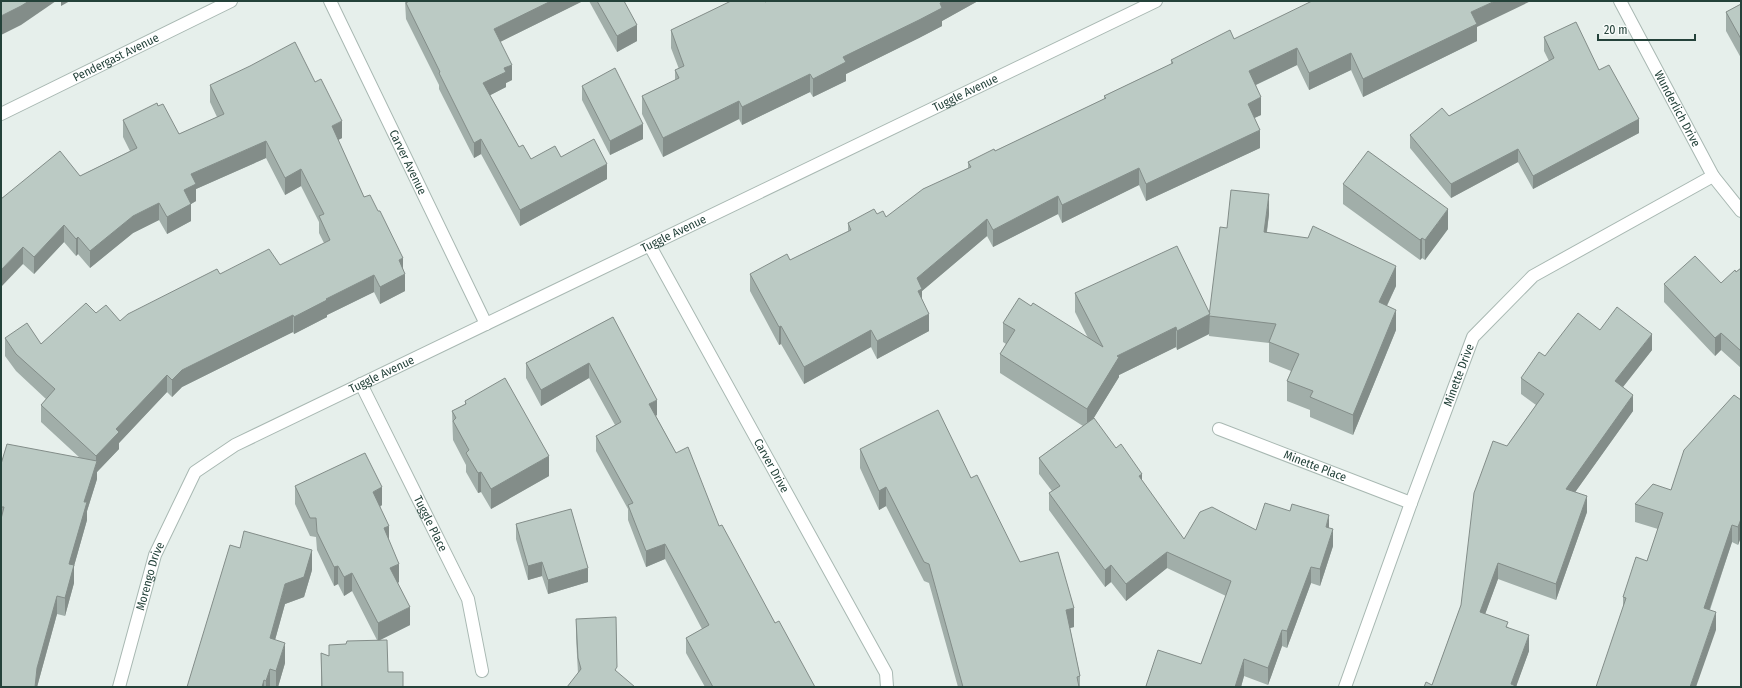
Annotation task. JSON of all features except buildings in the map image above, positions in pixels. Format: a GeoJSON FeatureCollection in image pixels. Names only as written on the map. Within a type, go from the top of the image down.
{"type":"FeatureCollection","features":[{"type":"Feature","properties":{"kind":"street","name":"Pendergast Avenue"},"geometry":{"type":"LineString","coordinates":[[1,114],[231,1]]}},
{"type":"Feature","properties":{"kind":"street","name":"Carver Avenue"},"geometry":{"type":"LineString","coordinates":[[330,1],[486,324]]}},
{"type":"Feature","properties":{"kind":"street","name":"Tuggle Avenue"},"geometry":{"type":"LineString","coordinates":[[195,472],[235,445],[1156,1]]}},
{"type":"Feature","properties":{"kind":"street","name":"Wunderlich Drive"},"geometry":{"type":"LineString","coordinates":[[1620,1],[1713,176],[1741,211]]}},
{"type":"Feature","properties":{"kind":"street","name":"Minette Drive"},"geometry":{"type":"LineString","coordinates":[[1345,687],[1411,503],[1473,337],[1533,276],[1713,176]]}},
{"type":"Feature","properties":{"kind":"street","name":"Carver Drive"},"geometry":{"type":"LineString","coordinates":[[650,246],[886,673],[887,687]]}},
{"type":"Feature","properties":{"kind":"street","name":"Tuggle Place"},"geometry":{"type":"LineString","coordinates":[[361,384],[468,598],[482,671]]}},
{"type":"Feature","properties":{"kind":"street","name":"Minette Place"},"geometry":{"type":"LineString","coordinates":[[1219,429],[1411,503]]}},
{"type":"Feature","properties":{"kind":"street","name":"Morengo Drive"},"geometry":{"type":"LineString","coordinates":[[119,687],[155,555],[195,472]]}}]}
